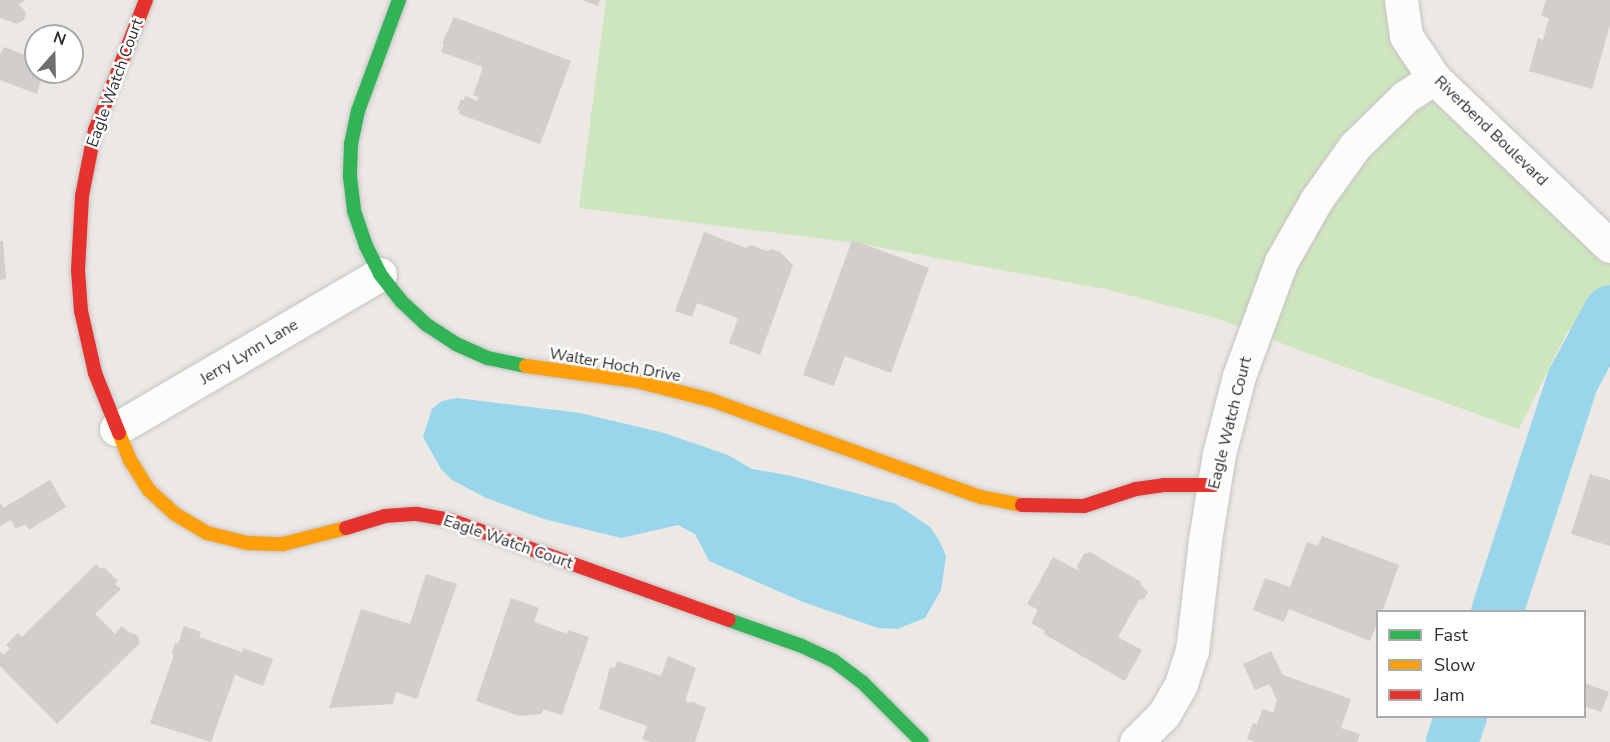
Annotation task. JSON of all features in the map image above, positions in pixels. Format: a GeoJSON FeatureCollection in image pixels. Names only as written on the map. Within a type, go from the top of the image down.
{"type":"FeatureCollection","features":[{"type":"Feature","properties":{"kind":"street","name":"Eagle Watch Court"},"geometry":{"type":"LineString","coordinates":[[146,0],[119,63],[95,130],[87,165],[79,229],[78,270],[87,342],[116,429],[130,460],[149,490],[175,514],[207,533],[247,543],[283,544],[319,536],[385,516],[417,514],[450,520],[824,656],[863,683],[922,742]]}},
{"type":"Feature","properties":{"kind":"street","name":"Walter Hoch Drive"},"geometry":{"type":"LineString","coordinates":[[399,0],[358,111],[351,144],[350,177],[354,211],[366,246],[380,274],[401,301],[427,325],[456,344],[488,358],[636,381],[711,400],[981,497],[1016,505],[1050,508],[1084,506],[1136,489],[1164,485],[1214,485]]}},
{"type":"Feature","properties":{"kind":"street","name":"Riverbend Boulevard"},"geometry":{"type":"LineString","coordinates":[[1401,0],[1406,36],[1434,78],[1610,246]]}},
{"type":"Feature","properties":{"kind":"street","name":"Eagle Watch Court"},"geometry":{"type":"LineString","coordinates":[[1136,742],[1164,714],[1181,684],[1192,651],[1204,540],[1214,485],[1239,376],[1281,262],[1317,200],[1355,146],[1405,97],[1434,78]]}},
{"type":"Feature","properties":{"kind":"street","name":"Jerry Lynn Lane"},"geometry":{"type":"LineString","coordinates":[[116,429],[380,274]]}},
{"type":"Feature","properties":{"kind":"green space"},"geometry":{"type":"Polygon","coordinates":[[[606,0],[1413,0],[1422,43],[1610,237],[1610,293],[1585,313],[1566,334],[1519,429],[1216,318],[1105,289],[856,243],[579,208],[606,0]]]}},
{"type":"Feature","properties":{"kind":"water"},"geometry":{"type":"Polygon","coordinates":[[[457,398],[580,413],[664,433],[728,455],[752,469],[792,476],[896,504],[930,527],[939,540],[946,556],[941,590],[925,618],[897,629],[878,628],[803,602],[709,561],[695,534],[678,525],[621,538],[544,519],[486,498],[452,480],[441,469],[423,437],[432,409],[442,401],[457,398]]]}},
{"type":"Feature","properties":{"kind":"building"},"geometry":{"type":"Polygon","coordinates":[[[0,0],[26,0],[19,4],[26,13],[24,20],[17,24],[0,18],[0,0]]]}},
{"type":"Feature","properties":{"kind":"building"},"geometry":{"type":"Polygon","coordinates":[[[582,0],[600,0],[598,6],[582,0]]]}},
{"type":"Feature","properties":{"kind":"building"},"geometry":{"type":"Polygon","coordinates":[[[1546,0],[1610,0],[1610,25],[1592,89],[1529,71],[1538,38],[1543,40],[1549,18],[1541,16],[1546,0]]]}},
{"type":"Feature","properties":{"kind":"building"},"geometry":{"type":"Polygon","coordinates":[[[454,17],[571,61],[540,144],[459,114],[460,111],[457,109],[461,99],[464,100],[465,96],[477,101],[479,97],[473,95],[483,67],[441,52],[444,44],[442,43],[454,17]]]}},
{"type":"Feature","properties":{"kind":"building"},"geometry":{"type":"Polygon","coordinates":[[[4,47],[24,54],[24,84],[40,84],[37,94],[0,80],[0,55],[4,47]]]}},
{"type":"Feature","properties":{"kind":"building"},"geometry":{"type":"Polygon","coordinates":[[[704,232],[746,248],[751,245],[767,251],[772,249],[780,252],[793,265],[760,355],[729,343],[738,318],[697,303],[692,317],[675,311],[704,232]]]}},
{"type":"Feature","properties":{"kind":"building"},"geometry":{"type":"Polygon","coordinates":[[[852,240],[929,268],[891,373],[845,356],[834,386],[803,375],[852,240]]]}},
{"type":"Feature","properties":{"kind":"building"},"geometry":{"type":"Polygon","coordinates":[[[0,241],[3,241],[6,279],[0,280],[0,241]]]}},
{"type":"Feature","properties":{"kind":"building"},"geometry":{"type":"Polygon","coordinates":[[[1590,474],[1610,480],[1610,546],[1571,534],[1590,474]]]}},
{"type":"Feature","properties":{"kind":"building"},"geometry":{"type":"Polygon","coordinates":[[[50,480],[66,507],[29,530],[25,524],[16,529],[11,520],[0,526],[0,502],[3,508],[50,480]]]}},
{"type":"Feature","properties":{"kind":"building"},"geometry":{"type":"Polygon","coordinates":[[[1322,536],[1399,565],[1383,610],[1376,610],[1376,627],[1370,641],[1289,609],[1284,622],[1253,610],[1265,578],[1290,587],[1307,542],[1318,546],[1322,536]]]}},
{"type":"Feature","properties":{"kind":"building"},"geometry":{"type":"Polygon","coordinates":[[[1090,552],[1141,582],[1140,584],[1148,592],[1144,599],[1139,600],[1118,637],[1142,650],[1125,681],[1044,634],[1045,631],[1031,623],[1038,610],[1027,604],[1053,557],[1079,571],[1077,566],[1084,554],[1090,552]]]}},
{"type":"Feature","properties":{"kind":"building"},"geometry":{"type":"Polygon","coordinates":[[[96,564],[101,569],[104,567],[118,581],[115,584],[121,589],[95,614],[115,634],[122,626],[135,634],[139,638],[139,644],[57,724],[0,666],[0,651],[3,655],[10,649],[6,645],[18,633],[22,637],[96,564]]]}},
{"type":"Feature","properties":{"kind":"building"},"geometry":{"type":"Polygon","coordinates":[[[426,574],[457,584],[417,699],[396,692],[393,704],[329,708],[361,609],[410,624],[426,574]]]}},
{"type":"Feature","properties":{"kind":"building"},"geometry":{"type":"Polygon","coordinates":[[[511,598],[539,608],[534,622],[567,634],[568,630],[589,637],[562,715],[543,709],[542,714],[519,716],[476,701],[511,598]]]}},
{"type":"Feature","properties":{"kind":"building"},"geometry":{"type":"Polygon","coordinates":[[[184,626],[201,632],[199,637],[242,652],[243,648],[273,659],[263,686],[235,675],[211,742],[150,723],[174,655],[172,654],[175,643],[178,644],[184,626]]]}},
{"type":"Feature","properties":{"kind":"building"},"geometry":{"type":"Polygon","coordinates":[[[1271,651],[1283,675],[1351,699],[1341,728],[1360,734],[1357,742],[1255,742],[1247,739],[1253,723],[1257,724],[1263,709],[1273,713],[1277,700],[1269,684],[1255,690],[1243,664],[1271,651]]]}},
{"type":"Feature","properties":{"kind":"building"},"geometry":{"type":"Polygon","coordinates":[[[668,656],[696,668],[685,701],[691,703],[692,701],[706,708],[695,742],[651,742],[642,739],[647,726],[599,709],[610,667],[615,668],[617,661],[661,676],[668,656]]]}},
{"type":"Feature","properties":{"kind":"building"},"geometry":{"type":"Polygon","coordinates":[[[1586,684],[1609,692],[1601,712],[1586,707],[1586,684]]]}},
{"type":"Feature","properties":{"kind":"waterway"},"geometry":{"type":"LineString","coordinates":[[1498,610],[1573,380],[1610,311]]}},
{"type":"Feature","properties":{"kind":"waterway"},"geometry":{"type":"LineString","coordinates":[[1452,742],[1460,718]]}},
{"type":"Feature","properties":{"kind":"traffic: fast"},"geometry":{"type":"LineString","coordinates":[[399,0],[358,111],[351,144],[350,177],[354,211],[366,246],[380,274],[401,301],[427,325],[456,344],[488,358],[526,366]]}},
{"type":"Feature","properties":{"kind":"traffic: fast"},"geometry":{"type":"LineString","coordinates":[[729,620],[802,646],[834,661],[863,683],[922,742]]}},
{"type":"Feature","properties":{"kind":"traffic: slow"},"geometry":{"type":"LineString","coordinates":[[526,366],[636,381],[711,400],[981,497],[1022,505]]}},
{"type":"Feature","properties":{"kind":"traffic: slow"},"geometry":{"type":"LineString","coordinates":[[119,433],[130,460],[149,490],[175,514],[207,533],[247,543],[283,544],[346,528]]}},
{"type":"Feature","properties":{"kind":"traffic: jam"},"geometry":{"type":"LineString","coordinates":[[119,433],[95,373],[81,311],[78,270],[82,196],[95,130],[146,0]]}},
{"type":"Feature","properties":{"kind":"traffic: jam"},"geometry":{"type":"LineString","coordinates":[[1022,505],[1084,506],[1136,489],[1164,485],[1214,485]]}},
{"type":"Feature","properties":{"kind":"traffic: jam"},"geometry":{"type":"LineString","coordinates":[[346,528],[385,516],[417,514],[450,520],[729,620]]}}]}
